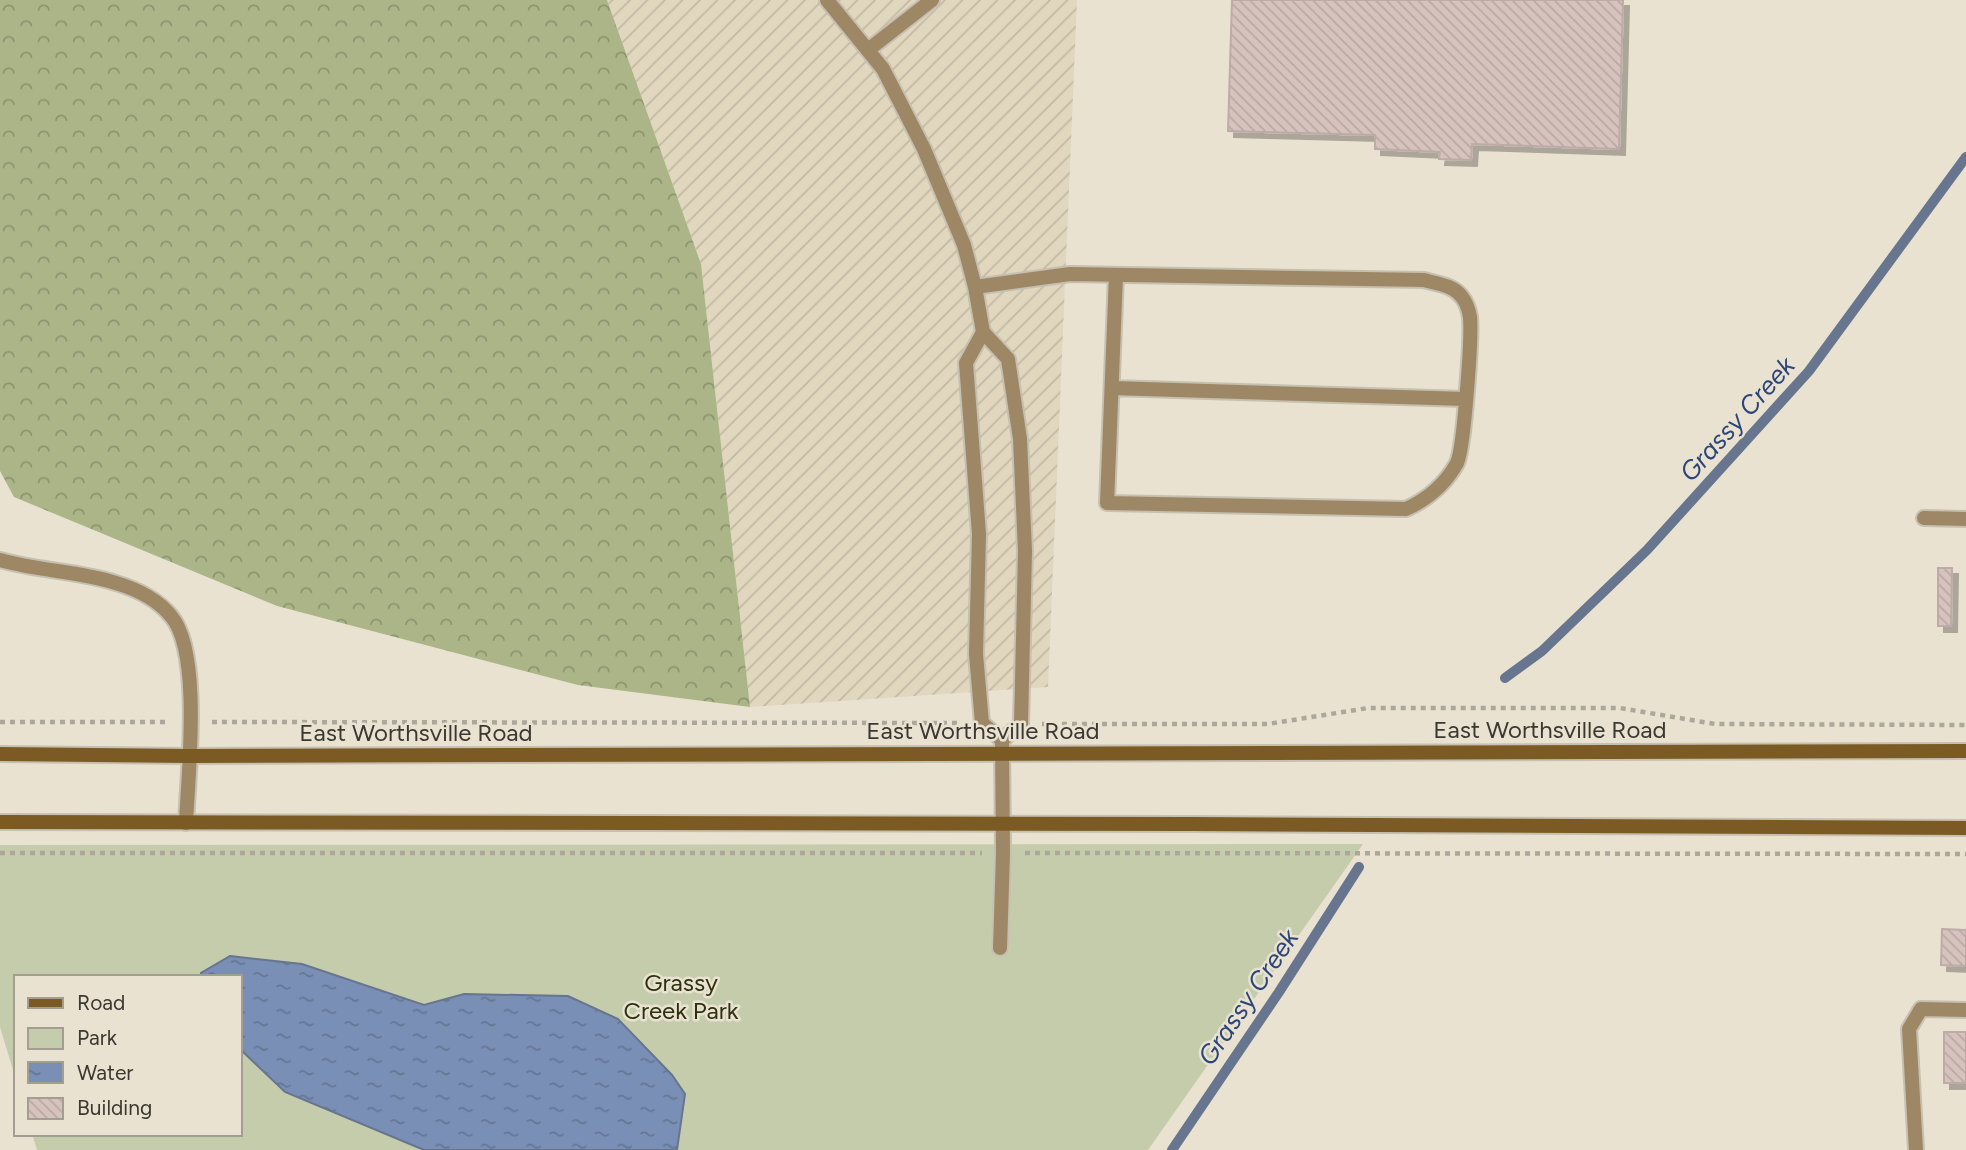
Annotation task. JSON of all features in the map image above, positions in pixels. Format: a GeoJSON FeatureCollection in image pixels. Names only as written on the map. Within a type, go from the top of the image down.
{"type":"FeatureCollection","features":[{"type":"Feature","properties":{"kind":"main road","name":"East Worthsville Road"},"geometry":{"type":"LineString","coordinates":[[0,754],[189,756],[1002,746],[1966,751]]}},
{"type":"Feature","properties":{"kind":"main road"},"geometry":{"type":"LineString","coordinates":[[0,822],[1966,828]]}},
{"type":"Feature","properties":{"kind":"lane"},"geometry":{"type":"LineString","coordinates":[[828,0],[883,69],[924,149],[964,245],[975,287],[982,332],[1007,359],[1020,439],[1024,503],[1021,724],[1002,746],[1000,948]]}},
{"type":"Feature","properties":{"kind":"lane"},"geometry":{"type":"LineString","coordinates":[[868,50],[932,0]]}},
{"type":"Feature","properties":{"kind":"lane"},"geometry":{"type":"LineString","coordinates":[[975,287],[1070,274],[1424,280],[1454,288],[1464,299],[1470,315],[1470,354],[1459,460],[1446,480],[1426,500],[1406,509],[1107,503],[1116,275]]}},
{"type":"Feature","properties":{"kind":"lane"},"geometry":{"type":"LineString","coordinates":[[982,332],[966,363],[979,534],[976,654],[982,723],[1002,746]]}},
{"type":"Feature","properties":{"kind":"lane"},"geometry":{"type":"LineString","coordinates":[[1112,388],[1465,399]]}},
{"type":"Feature","properties":{"kind":"lane"},"geometry":{"type":"LineString","coordinates":[[1924,518],[1966,519]]}},
{"type":"Feature","properties":{"kind":"lane"},"geometry":{"type":"LineString","coordinates":[[0,560],[117,583],[154,600],[173,618],[185,644],[191,722],[186,822]]}},
{"type":"Feature","properties":{"kind":"lane"},"geometry":{"type":"LineString","coordinates":[[1916,1150],[1909,1029],[1921,1009],[1966,1010]]}},
{"type":"Feature","properties":{"kind":"shaded area"},"geometry":{"type":"Polygon","coordinates":[[[607,0],[1077,0],[1048,687],[750,707],[701,264],[607,0]]]}},
{"type":"Feature","properties":{"kind":"green space"},"geometry":{"type":"Polygon","coordinates":[[[0,0],[607,0],[701,264],[750,707],[578,685],[277,606],[14,497],[0,471],[0,0]]]}},
{"type":"Feature","properties":{"kind":"green space","name":"Grassy Creek Park"},"geometry":{"type":"Polygon","coordinates":[[[1363,844],[1148,1150],[37,1150],[33,1136],[242,1136],[242,975],[14,975],[14,1073],[0,1027],[0,845],[1363,844]]]}},
{"type":"Feature","properties":{"kind":"water"},"geometry":{"type":"Polygon","coordinates":[[[230,956],[302,964],[424,1005],[464,994],[568,996],[618,1019],[672,1075],[685,1094],[677,1150],[424,1150],[285,1092],[242,1051],[242,975],[201,973],[230,956]]]}},
{"type":"Feature","properties":{"kind":"building"},"geometry":{"type":"Polygon","coordinates":[[[1232,0],[1623,0],[1619,149],[1472,144],[1471,160],[1439,159],[1440,152],[1375,149],[1375,135],[1228,131],[1232,0]]]}},
{"type":"Feature","properties":{"kind":"building"},"geometry":{"type":"Polygon","coordinates":[[[1938,568],[1952,568],[1951,626],[1938,626],[1938,568]]]}},
{"type":"Feature","properties":{"kind":"building"},"geometry":{"type":"Polygon","coordinates":[[[1942,929],[1966,930],[1966,966],[1941,965],[1942,929]]]}},
{"type":"Feature","properties":{"kind":"building"},"geometry":{"type":"Polygon","coordinates":[[[1944,1032],[1966,1032],[1966,1083],[1944,1083],[1944,1032]]]}},
{"type":"Feature","properties":{"kind":"waterway","name":"Grassy Creek"},"geometry":{"type":"LineString","coordinates":[[1505,678],[1542,651],[1647,550],[1809,371],[1966,157]]}},
{"type":"Feature","properties":{"kind":"waterway","name":"Grassy Creek"},"geometry":{"type":"LineString","coordinates":[[1172,1150],[1279,992],[1359,867]]}}]}
